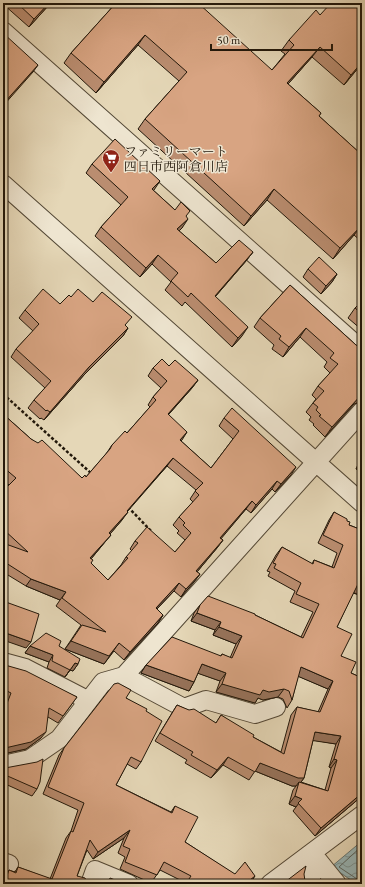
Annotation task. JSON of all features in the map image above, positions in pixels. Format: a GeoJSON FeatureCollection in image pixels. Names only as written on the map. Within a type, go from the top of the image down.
{"type":"FeatureCollection","features":[{"type":"Feature","properties":{"kind":"street"},"geometry":{"type":"LineString","coordinates":[[3,31],[362,350]]}},
{"type":"Feature","properties":{"kind":"street"},"geometry":{"type":"LineString","coordinates":[[3,184],[362,503]]}},
{"type":"Feature","properties":{"kind":"street"},"geometry":{"type":"LineString","coordinates":[[3,765],[30,758],[59,739],[87,700],[103,682],[124,676],[362,412]]}},
{"type":"Feature","properties":{"kind":"street"},"geometry":{"type":"LineString","coordinates":[[3,662],[25,668],[87,700]]}},
{"type":"Feature","properties":{"kind":"street"},"geometry":{"type":"LineString","coordinates":[[124,676],[184,708],[206,700],[255,714],[276,707]]}},
{"type":"Feature","properties":{"kind":"street"},"geometry":{"type":"LineString","coordinates":[[270,884],[315,856],[362,815]]}},
{"type":"Feature","properties":{"kind":"street"},"geometry":{"type":"LineString","coordinates":[[310,884],[315,856]]}},
{"type":"Feature","properties":{"kind":"street"},"geometry":{"type":"LineString","coordinates":[[315,856],[337,884]]}},
{"type":"Feature","properties":{"kind":"street"},"geometry":{"type":"LineString","coordinates":[[90,884],[95,870],[130,884]]}},
{"type":"Feature","properties":{"kind":"path"},"geometry":{"type":"LineString","coordinates":[[3,394],[97,479]]}},
{"type":"Feature","properties":{"kind":"path"},"geometry":{"type":"LineString","coordinates":[[126,506],[158,537]]}},
{"type":"Feature","properties":{"kind":"water"},"geometry":{"type":"Polygon","coordinates":[[[362,841],[362,884],[357,884],[331,867],[362,841]]]}},
{"type":"Feature","properties":{"kind":"building"},"geometry":{"type":"Polygon","coordinates":[[[17,3],[49,3],[34,19],[17,3]]]}},
{"type":"Feature","properties":{"kind":"building"},"geometry":{"type":"Polygon","coordinates":[[[116,3],[198,3],[272,70],[294,45],[289,40],[316,10],[320,15],[331,3],[362,3],[362,62],[351,75],[320,47],[287,83],[321,113],[319,116],[362,155],[362,225],[340,248],[274,189],[251,216],[145,119],[187,72],[145,35],[104,82],[71,53],[116,3]]]}},
{"type":"Feature","properties":{"kind":"building"},"geometry":{"type":"Polygon","coordinates":[[[3,33],[38,65],[3,104],[4,68],[3,33]]]}},
{"type":"Feature","properties":{"kind":"building"},"geometry":{"type":"Polygon","coordinates":[[[115,139],[160,181],[152,189],[175,210],[181,202],[190,211],[186,216],[188,219],[177,229],[216,263],[239,240],[253,252],[215,296],[248,327],[238,338],[191,293],[188,297],[171,281],[178,273],[158,255],[146,268],[101,227],[128,197],[92,164],[115,139]]]}},
{"type":"Feature","properties":{"kind":"building"},"geometry":{"type":"Polygon","coordinates":[[[319,257],[337,274],[326,286],[308,269],[319,257]]]}},
{"type":"Feature","properties":{"kind":"building"},"geometry":{"type":"Polygon","coordinates":[[[290,285],[362,349],[362,394],[332,427],[319,416],[321,415],[316,410],[318,407],[313,403],[324,391],[318,386],[338,364],[330,358],[334,353],[306,328],[289,347],[279,339],[281,336],[260,318],[290,285]]]}},
{"type":"Feature","properties":{"kind":"building"},"geometry":{"type":"Polygon","coordinates":[[[43,289],[60,304],[69,295],[71,297],[78,289],[93,302],[102,292],[132,317],[125,325],[128,328],[89,367],[50,412],[47,410],[46,411],[34,400],[51,381],[16,349],[39,324],[25,310],[43,289]]]}},
{"type":"Feature","properties":{"kind":"building"},"geometry":{"type":"Polygon","coordinates":[[[362,301],[362,314],[355,308],[362,301]]]}},
{"type":"Feature","properties":{"kind":"building"},"geometry":{"type":"Polygon","coordinates":[[[162,359],[169,366],[175,360],[198,380],[168,414],[187,432],[180,440],[211,468],[239,431],[224,418],[232,408],[296,467],[281,484],[277,481],[256,505],[252,501],[220,538],[223,540],[196,571],[200,574],[186,589],[179,583],[156,608],[163,615],[130,652],[119,643],[109,656],[71,641],[82,625],[106,632],[62,598],[66,592],[31,579],[3,561],[3,543],[28,552],[3,529],[3,491],[16,478],[3,467],[3,414],[31,439],[38,443],[42,440],[82,478],[85,475],[86,477],[112,445],[125,431],[127,433],[156,400],[153,397],[167,381],[153,368],[162,359]],[[173,458],[109,533],[111,535],[90,558],[93,560],[91,563],[108,580],[128,558],[126,557],[138,543],[135,541],[147,527],[175,552],[191,533],[183,525],[185,523],[179,517],[199,495],[195,491],[203,483],[173,458]]]}},
{"type":"Feature","properties":{"kind":"building"},"geometry":{"type":"Polygon","coordinates":[[[334,512],[347,519],[347,521],[350,522],[349,525],[362,530],[362,586],[358,584],[337,627],[352,634],[341,656],[356,662],[351,673],[362,678],[362,793],[321,828],[298,803],[302,799],[295,796],[299,782],[328,791],[337,760],[334,759],[341,736],[315,732],[304,778],[298,778],[260,763],[255,772],[228,757],[217,770],[191,755],[193,752],[160,733],[177,705],[189,710],[194,709],[216,723],[221,715],[254,735],[253,737],[284,754],[297,707],[320,712],[333,681],[301,667],[292,700],[289,691],[284,689],[269,692],[263,690],[260,695],[222,684],[226,673],[202,664],[194,682],[146,665],[172,637],[221,656],[222,654],[232,658],[242,636],[219,627],[221,622],[197,613],[200,605],[208,596],[255,614],[303,638],[319,604],[296,594],[301,583],[274,568],[276,564],[273,563],[282,547],[313,564],[314,560],[334,568],[343,545],[323,535],[334,512]]]}},
{"type":"Feature","properties":{"kind":"building"},"geometry":{"type":"Polygon","coordinates":[[[3,601],[39,614],[31,642],[3,632],[3,601]]]}},
{"type":"Feature","properties":{"kind":"building"},"geometry":{"type":"Polygon","coordinates":[[[46,633],[61,641],[59,646],[80,659],[78,664],[75,663],[70,670],[52,661],[53,655],[30,646],[46,633]]]}},
{"type":"Feature","properties":{"kind":"building"},"geometry":{"type":"Polygon","coordinates":[[[3,664],[26,671],[77,697],[63,716],[49,708],[46,732],[31,742],[5,748],[3,750],[3,714],[11,693],[3,689],[3,664]]]}},
{"type":"Feature","properties":{"kind":"building"},"geometry":{"type":"Polygon","coordinates":[[[118,683],[131,690],[126,698],[147,709],[146,711],[162,721],[141,762],[131,757],[116,785],[172,813],[175,806],[198,817],[185,842],[235,874],[245,862],[255,876],[245,884],[195,884],[189,879],[191,876],[164,862],[157,875],[125,862],[130,849],[123,846],[130,830],[98,852],[90,840],[77,876],[85,878],[88,884],[4,884],[9,870],[16,873],[18,867],[52,879],[84,803],[48,787],[64,748],[114,684],[118,683]]]}},
{"type":"Feature","properties":{"kind":"building"},"geometry":{"type":"Polygon","coordinates":[[[43,759],[40,782],[37,789],[3,774],[3,767],[5,768],[37,762],[43,759]]]}},
{"type":"Feature","properties":{"kind":"building"},"geometry":{"type":"Polygon","coordinates":[[[306,866],[304,884],[286,884],[285,882],[306,866]]]}},
{"type":"Feature","properties":{"kind":"building"},"geometry":{"type":"Polygon","coordinates":[[[110,878],[125,884],[107,884],[110,878]]]}},
{"type":"Feature","properties":{"kind":"place","name":"ファミリーマート 四日市西阿倉川店"},"geometry":{"type":"Point","coordinates":[111,173]}}]}
